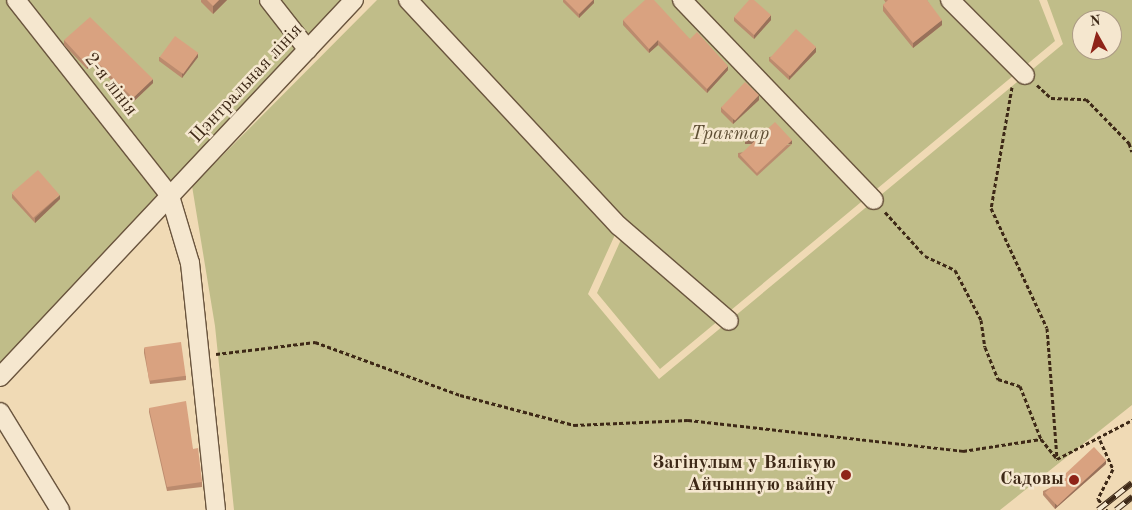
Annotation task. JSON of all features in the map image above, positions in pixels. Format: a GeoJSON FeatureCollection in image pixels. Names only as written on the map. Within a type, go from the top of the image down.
{"type":"FeatureCollection","features":[{"type":"Feature","properties":{"kind":"street","name":"2-я лінія"},"geometry":{"type":"LineString","coordinates":[[16,0],[170,196]]}},
{"type":"Feature","properties":{"kind":"street"},"geometry":{"type":"LineString","coordinates":[[269,0],[308,50]]}},
{"type":"Feature","properties":{"kind":"street","name":"Цэнтральная лінія"},"geometry":{"type":"LineString","coordinates":[[0,377],[354,0]]}},
{"type":"Feature","properties":{"kind":"street"},"geometry":{"type":"LineString","coordinates":[[408,0],[619,226],[729,321]]}},
{"type":"Feature","properties":{"kind":"street"},"geometry":{"type":"LineString","coordinates":[[682,0],[874,200]]}},
{"type":"Feature","properties":{"kind":"street"},"geometry":{"type":"LineString","coordinates":[[950,0],[1025,75]]}},
{"type":"Feature","properties":{"kind":"street"},"geometry":{"type":"LineString","coordinates":[[170,196],[190,263],[216,510]]}},
{"type":"Feature","properties":{"kind":"street"},"geometry":{"type":"LineString","coordinates":[[0,412],[60,510]]}},
{"type":"Feature","properties":{"kind":"path"},"geometry":{"type":"LineString","coordinates":[[1057,459],[1047,328],[991,208],[1012,86],[1025,75],[1051,98],[1086,98],[1129,143],[1132,152]]}},
{"type":"Feature","properties":{"kind":"path"},"geometry":{"type":"LineString","coordinates":[[874,200],[925,256],[955,270],[981,320],[985,347],[998,378],[1020,386],[1040,440],[1057,459]]}},
{"type":"Feature","properties":{"kind":"path"},"geometry":{"type":"LineString","coordinates":[[200,356],[315,342],[460,395],[574,425],[688,420],[963,450],[1040,440]]}},
{"type":"Feature","properties":{"kind":"path"},"geometry":{"type":"LineString","coordinates":[[1057,459],[1100,440],[1132,420]]}},
{"type":"Feature","properties":{"kind":"path"},"geometry":{"type":"LineString","coordinates":[[1100,440],[1112,468],[1098,499],[1107,510]]}},
{"type":"Feature","properties":{"kind":"green space"},"geometry":{"type":"Polygon","coordinates":[[[0,0],[343,0],[0,366],[0,0]]]}},
{"type":"Feature","properties":{"kind":"green space"},"geometry":{"type":"Polygon","coordinates":[[[377,0],[408,0],[619,226],[588,294],[659,379],[1063,44],[1047,0],[1132,0],[1132,405],[1000,510],[234,510],[215,326],[192,186],[377,0]]]}},
{"type":"Feature","properties":{"kind":"green space","name":"Трактар"},"geometry":{"type":"Polygon","coordinates":[[[418,0],[1039,0],[1055,41],[660,369],[597,293],[628,224],[418,0]]]}},
{"type":"Feature","properties":{"kind":"building"},"geometry":{"type":"Polygon","coordinates":[[[207,0],[219,0],[213,6],[207,0]]]}},
{"type":"Feature","properties":{"kind":"building"},"geometry":{"type":"Polygon","coordinates":[[[565,0],[593,0],[579,14],[565,0]]]}},
{"type":"Feature","properties":{"kind":"building"},"geometry":{"type":"Polygon","coordinates":[[[645,0],[654,0],[690,39],[697,32],[728,66],[707,89],[658,40],[649,49],[623,20],[645,0]]]}},
{"type":"Feature","properties":{"kind":"building"},"geometry":{"type":"Polygon","coordinates":[[[749,0],[754,0],[771,15],[754,35],[734,17],[749,0]]]}},
{"type":"Feature","properties":{"kind":"building"},"geometry":{"type":"Polygon","coordinates":[[[888,0],[927,0],[942,20],[913,43],[883,5],[888,0]]]}},
{"type":"Feature","properties":{"kind":"building"},"geometry":{"type":"Polygon","coordinates":[[[90,17],[153,79],[133,98],[94,59],[87,65],[64,40],[90,17]]]}},
{"type":"Feature","properties":{"kind":"building"},"geometry":{"type":"Polygon","coordinates":[[[796,29],[816,47],[790,76],[770,58],[796,29]]]}},
{"type":"Feature","properties":{"kind":"building"},"geometry":{"type":"Polygon","coordinates":[[[175,36],[198,53],[183,74],[160,57],[175,36]]]}},
{"type":"Feature","properties":{"kind":"building"},"geometry":{"type":"Polygon","coordinates":[[[745,82],[759,95],[735,121],[721,108],[745,82]]]}},
{"type":"Feature","properties":{"kind":"building"},"geometry":{"type":"Polygon","coordinates":[[[775,122],[792,140],[757,173],[740,155],[775,122]]]}},
{"type":"Feature","properties":{"kind":"building"},"geometry":{"type":"Polygon","coordinates":[[[38,170],[60,195],[33,218],[12,193],[38,170]]]}},
{"type":"Feature","properties":{"kind":"building"},"geometry":{"type":"Polygon","coordinates":[[[181,342],[186,376],[149,381],[144,347],[181,342]]]}},
{"type":"Feature","properties":{"kind":"building"},"geometry":{"type":"Polygon","coordinates":[[[186,401],[193,449],[198,448],[202,482],[167,487],[149,408],[186,401]]]}},
{"type":"Feature","properties":{"kind":"building","name":"Садовы"},"geometry":{"type":"Polygon","coordinates":[[[1094,447],[1106,460],[1057,506],[1045,493],[1094,447]]]}},
{"type":"Feature","properties":{"kind":"railway"},"geometry":{"type":"LineString","coordinates":[[1098,510],[1132,483]]}},
{"type":"Feature","properties":{"kind":"railway"},"geometry":{"type":"LineString","coordinates":[[1116,510],[1132,497]]}},
{"type":"Feature","properties":{"kind":"place","name":"Загінулым у Вялікую Айчынную вайну"},"geometry":{"type":"Point","coordinates":[846,475]}},
{"type":"Feature","properties":{"kind":"place","name":"Садовы"},"geometry":{"type":"Point","coordinates":[1074,480]}}]}
